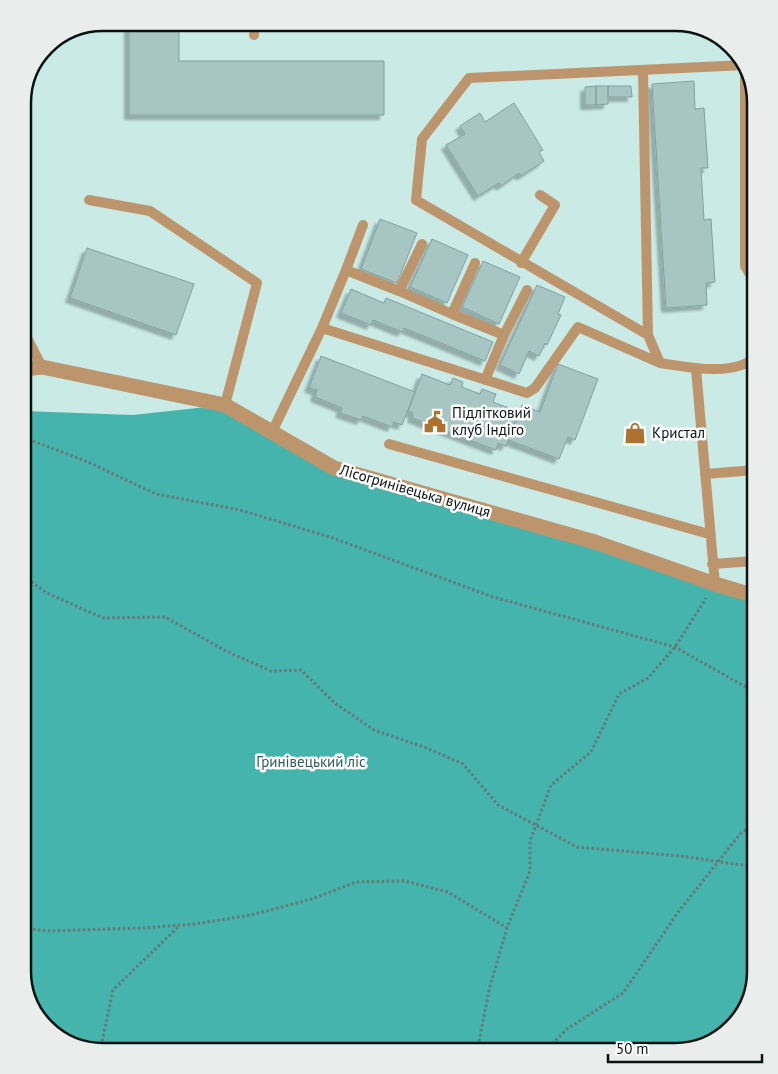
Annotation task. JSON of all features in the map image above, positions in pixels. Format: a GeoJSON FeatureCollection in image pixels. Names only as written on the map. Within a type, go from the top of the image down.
{"type":"FeatureCollection","features":[{"type":"Feature","properties":{"kind":"street","name":"Лісогринівецька вулиця"},"geometry":{"type":"LineString","coordinates":[[31,368],[42,367],[225,405],[334,468],[595,542],[747,593]]}},
{"type":"Feature","properties":{"kind":"lane"},"geometry":{"type":"LineString","coordinates":[[648,335],[521,263],[416,200],[422,139],[469,78],[643,71],[736,65]]}},
{"type":"Feature","properties":{"kind":"lane"},"geometry":{"type":"LineString","coordinates":[[643,71],[648,335],[660,363]]}},
{"type":"Feature","properties":{"kind":"lane"},"geometry":{"type":"LineString","coordinates":[[745,88],[745,266],[747,269]]}},
{"type":"Feature","properties":{"kind":"lane"},"geometry":{"type":"LineString","coordinates":[[521,263],[555,205],[540,194]]}},
{"type":"Feature","properties":{"kind":"lane"},"geometry":{"type":"LineString","coordinates":[[89,200],[150,211],[257,283],[225,405]]}},
{"type":"Feature","properties":{"kind":"lane"},"geometry":{"type":"LineString","coordinates":[[272,432],[322,328],[363,225]]}},
{"type":"Feature","properties":{"kind":"lane"},"geometry":{"type":"LineString","coordinates":[[400,291],[422,244]]}},
{"type":"Feature","properties":{"kind":"lane"},"geometry":{"type":"LineString","coordinates":[[452,314],[475,262]]}},
{"type":"Feature","properties":{"kind":"lane"},"geometry":{"type":"LineString","coordinates":[[346,270],[504,335]]}},
{"type":"Feature","properties":{"kind":"lane"},"geometry":{"type":"LineString","coordinates":[[485,380],[504,335],[527,290]]}},
{"type":"Feature","properties":{"kind":"lane"},"geometry":{"type":"LineString","coordinates":[[322,328],[527,393],[535,388],[578,327],[660,363],[696,369],[738,368],[747,364]]}},
{"type":"Feature","properties":{"kind":"lane"},"geometry":{"type":"LineString","coordinates":[[31,346],[42,367]]}},
{"type":"Feature","properties":{"kind":"lane"},"geometry":{"type":"LineString","coordinates":[[696,369],[715,584]]}},
{"type":"Feature","properties":{"kind":"lane"},"geometry":{"type":"LineString","coordinates":[[389,444],[710,534]]}},
{"type":"Feature","properties":{"kind":"lane"},"geometry":{"type":"LineString","coordinates":[[705,474],[747,471]]}},
{"type":"Feature","properties":{"kind":"lane"},"geometry":{"type":"LineString","coordinates":[[712,564],[747,562]]}},
{"type":"Feature","properties":{"kind":"path"},"geometry":{"type":"LineString","coordinates":[[31,440],[86,461],[156,494],[240,510],[330,538],[493,597],[675,647],[747,686]]}},
{"type":"Feature","properties":{"kind":"path"},"geometry":{"type":"LineString","coordinates":[[31,582],[47,593],[103,618],[165,617],[226,651],[271,671],[301,670],[336,704],[374,730],[424,747],[463,764],[498,805],[577,847],[747,866]]}},
{"type":"Feature","properties":{"kind":"path"},"geometry":{"type":"LineString","coordinates":[[479,1043],[490,986],[507,928],[530,871],[530,841],[551,785],[591,752],[618,694],[648,678],[675,647],[715,584]]}},
{"type":"Feature","properties":{"kind":"path"},"geometry":{"type":"LineString","coordinates":[[554,1043],[567,1029],[623,993],[679,911],[741,833],[747,829]]}},
{"type":"Feature","properties":{"kind":"path"},"geometry":{"type":"LineString","coordinates":[[31,929],[47,931],[180,926],[251,915],[312,899],[356,882],[405,881],[448,892],[507,928]]}},
{"type":"Feature","properties":{"kind":"path"},"geometry":{"type":"LineString","coordinates":[[102,1043],[113,990],[180,926]]}},
{"type":"Feature","properties":{"kind":"green space","name":"Гринівецький ліс"},"geometry":{"type":"Polygon","coordinates":[[[225,405],[334,468],[747,594],[747,971],[741,999],[726,1022],[703,1037],[675,1043],[98,1043],[80,1039],[63,1031],[49,1018],[37,999],[31,971],[31,411],[133,415],[225,405]]]}},
{"type":"Feature","properties":{"kind":"building"},"geometry":{"type":"Polygon","coordinates":[[[129,31],[179,31],[179,61],[384,61],[384,115],[129,115],[129,31]]]}},
{"type":"Feature","properties":{"kind":"building"},"geometry":{"type":"Polygon","coordinates":[[[694,81],[695,109],[704,108],[708,168],[701,168],[704,220],[711,219],[715,282],[706,283],[707,305],[666,308],[652,84],[694,81]]]}},
{"type":"Feature","properties":{"kind":"building"},"geometry":{"type":"Polygon","coordinates":[[[596,86],[596,105],[585,105],[585,87],[596,86]]]}},
{"type":"Feature","properties":{"kind":"building"},"geometry":{"type":"Polygon","coordinates":[[[596,86],[608,86],[608,104],[596,105],[596,86]]]}},
{"type":"Feature","properties":{"kind":"building"},"geometry":{"type":"Polygon","coordinates":[[[608,86],[631,86],[632,97],[608,97],[608,86]]]}},
{"type":"Feature","properties":{"kind":"building"},"geometry":{"type":"Polygon","coordinates":[[[514,103],[543,150],[539,152],[544,161],[521,176],[519,173],[501,186],[499,183],[478,196],[446,145],[465,134],[460,126],[480,113],[485,122],[514,103]]]}},
{"type":"Feature","properties":{"kind":"building"},"geometry":{"type":"Polygon","coordinates":[[[380,219],[417,233],[397,283],[361,269],[380,219]]]}},
{"type":"Feature","properties":{"kind":"building"},"geometry":{"type":"Polygon","coordinates":[[[432,239],[468,255],[447,303],[410,287],[432,239]]]}},
{"type":"Feature","properties":{"kind":"building"},"geometry":{"type":"Polygon","coordinates":[[[87,248],[194,284],[176,335],[70,298],[87,248]]]}},
{"type":"Feature","properties":{"kind":"building"},"geometry":{"type":"Polygon","coordinates":[[[483,261],[520,277],[499,324],[462,307],[483,261]]]}},
{"type":"Feature","properties":{"kind":"building"},"geometry":{"type":"Polygon","coordinates":[[[537,285],[565,297],[558,314],[561,315],[547,345],[545,343],[539,356],[529,351],[519,374],[500,365],[537,285]]]}},
{"type":"Feature","properties":{"kind":"building"},"geometry":{"type":"Polygon","coordinates":[[[351,289],[384,303],[386,298],[493,342],[485,361],[404,328],[402,332],[373,320],[371,325],[341,313],[351,289]]]}},
{"type":"Feature","properties":{"kind":"building"},"geometry":{"type":"Polygon","coordinates":[[[321,356],[415,392],[402,425],[394,422],[392,427],[363,416],[361,420],[340,413],[342,408],[315,397],[317,390],[309,388],[321,356]]]}},
{"type":"Feature","properties":{"kind":"building"},"geometry":{"type":"Polygon","coordinates":[[[558,364],[598,379],[575,440],[568,437],[559,459],[508,440],[522,405],[540,412],[558,364]]]}},
{"type":"Feature","properties":{"kind":"building"},"geometry":{"type":"Polygon","coordinates":[[[422,374],[450,385],[453,378],[463,382],[462,387],[480,394],[482,389],[496,394],[493,402],[519,412],[506,446],[498,443],[496,450],[412,418],[413,413],[408,411],[422,374]]]}},
{"type":"Feature","properties":{"kind":"place","name":"Підлітковий клуб Індіго"},"geometry":{"type":"Point","coordinates":[435,422]}},
{"type":"Feature","properties":{"kind":"place","name":"Кристал"},"geometry":{"type":"Point","coordinates":[635,433]}}]}
